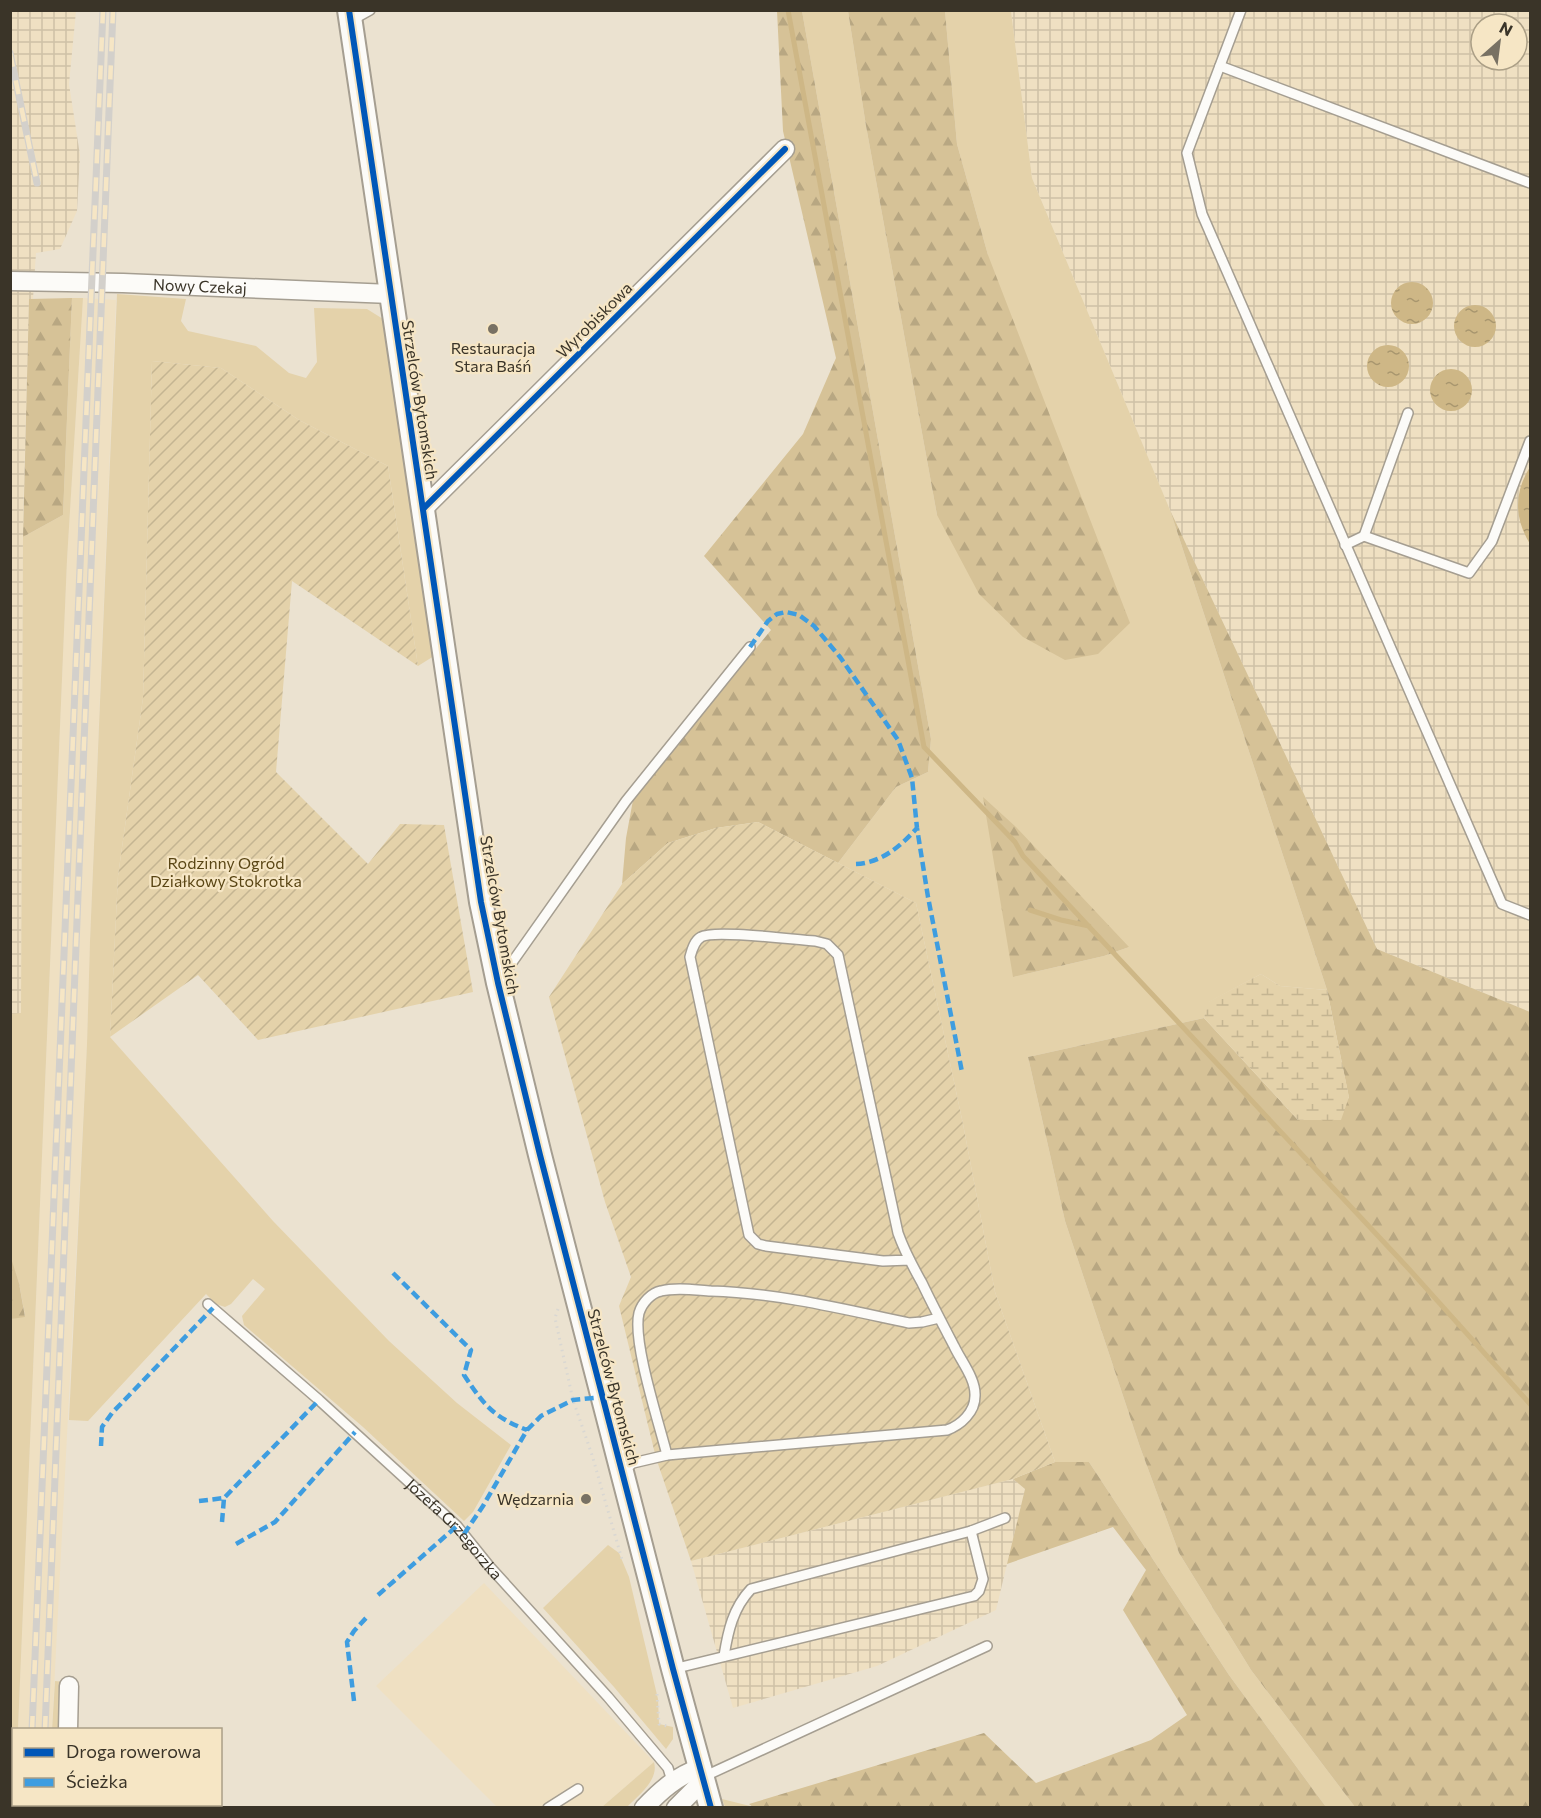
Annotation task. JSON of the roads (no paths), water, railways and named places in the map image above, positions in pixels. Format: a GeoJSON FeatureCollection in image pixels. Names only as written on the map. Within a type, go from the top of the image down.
{"type":"FeatureCollection","features":[{"type":"Feature","properties":{"kind":"street","name":"Strzelców Bytomskich"},"geometry":{"type":"LineString","coordinates":[[356,14],[391,294],[482,902],[498,982],[540,1155],[711,1808]]}},
{"type":"Feature","properties":{"kind":"street","name":"Wyrobiskowa"},"geometry":{"type":"LineString","coordinates":[[423,509],[784,149]]}},
{"type":"Feature","properties":{"kind":"street","name":"Nowy Czekaj"},"geometry":{"type":"LineString","coordinates":[[10,281],[123,283],[391,294]]}},
{"type":"Feature","properties":{"kind":"street"},"geometry":{"type":"LineString","coordinates":[[68,1728],[69,1686]]}},
{"type":"Feature","properties":{"kind":"street"},"geometry":{"type":"LineString","coordinates":[[644,1808],[682,1774],[702,1775]]}},
{"type":"Feature","properties":{"kind":"street"},"geometry":{"type":"LineString","coordinates":[[676,1808],[702,1775]]}},
{"type":"Feature","properties":{"kind":"street"},"geometry":{"type":"LineString","coordinates":[[682,1808],[693,1808]]}},
{"type":"Feature","properties":{"kind":"lane"},"geometry":{"type":"LineString","coordinates":[[1241,10],[1187,153],[1202,214],[1502,904],[1530,915]]}},
{"type":"Feature","properties":{"kind":"lane"},"geometry":{"type":"LineString","coordinates":[[1220,66],[1530,183]]}},
{"type":"Feature","properties":{"kind":"lane"},"geometry":{"type":"LineString","coordinates":[[10,274],[12,272],[46,274],[56,283]]}},
{"type":"Feature","properties":{"kind":"lane"},"geometry":{"type":"LineString","coordinates":[[1346,545],[1364,536],[1408,412]]}},
{"type":"Feature","properties":{"kind":"lane"},"geometry":{"type":"LineString","coordinates":[[1364,536],[1469,573],[1492,541],[1530,441]]}},
{"type":"Feature","properties":{"kind":"lane"},"geometry":{"type":"LineString","coordinates":[[498,982],[626,801],[750,647]]}},
{"type":"Feature","properties":{"kind":"lane"},"geometry":{"type":"LineString","coordinates":[[622,1471],[633,1463],[667,1455],[947,1430],[955,1427],[971,1410],[976,1394],[973,1382],[898,1233],[838,955],[827,944],[815,941],[719,934],[703,935],[697,940],[690,957],[749,1235],[758,1244],[766,1246],[883,1261],[910,1260]]}},
{"type":"Feature","properties":{"kind":"lane"},"geometry":{"type":"LineString","coordinates":[[667,1455],[638,1339],[638,1314],[646,1300],[653,1294],[670,1290],[741,1292],[775,1296],[909,1323],[939,1318]]}},
{"type":"Feature","properties":{"kind":"lane","name":"Józefa Grzegorzka"},"geometry":{"type":"LineString","coordinates":[[207,1304],[319,1400],[457,1527],[490,1567],[608,1696],[668,1768],[672,1781]]}},
{"type":"Feature","properties":{"kind":"lane"},"geometry":{"type":"LineString","coordinates":[[724,1656],[732,1620],[740,1601],[751,1589],[971,1531],[1005,1518]]}},
{"type":"Feature","properties":{"kind":"lane"},"geometry":{"type":"LineString","coordinates":[[673,1669],[974,1596],[979,1591],[983,1580],[971,1531]]}},
{"type":"Feature","properties":{"kind":"lane"},"geometry":{"type":"LineString","coordinates":[[702,1775],[987,1646]]}},
{"type":"Feature","properties":{"kind":"lane"},"geometry":{"type":"LineString","coordinates":[[548,1808],[578,1789]]}},
{"type":"Feature","properties":{"kind":"water"},"geometry":{"type":"Polygon","coordinates":[[[1412,282],[1427,288],[1433,303],[1427,318],[1412,324],[1397,318],[1391,303],[1397,288],[1412,282]]]}},
{"type":"Feature","properties":{"kind":"water"},"geometry":{"type":"Polygon","coordinates":[[[1475,305],[1490,311],[1496,326],[1490,341],[1475,347],[1460,341],[1454,326],[1460,311],[1475,305]]]}},
{"type":"Feature","properties":{"kind":"water"},"geometry":{"type":"Polygon","coordinates":[[[1388,345],[1403,351],[1409,366],[1403,381],[1388,387],[1373,381],[1367,366],[1373,351],[1388,345]]]}},
{"type":"Feature","properties":{"kind":"water"},"geometry":{"type":"Polygon","coordinates":[[[1451,369],[1466,375],[1472,390],[1466,405],[1451,411],[1436,405],[1430,390],[1436,375],[1451,369]]]}},
{"type":"Feature","properties":{"kind":"water"},"geometry":{"type":"Polygon","coordinates":[[[1530,467],[1530,544],[1521,525],[1518,505],[1521,486],[1530,467]]]}},
{"type":"Feature","properties":{"kind":"waterway"},"geometry":{"type":"LineString","coordinates":[[788,10],[924,747],[1015,842],[1023,856],[1408,1268],[1530,1404]]}},
{"type":"Feature","properties":{"kind":"waterway"},"geometry":{"type":"LineString","coordinates":[[1030,910],[1089,926]]}},
{"type":"Feature","properties":{"kind":"railway"},"geometry":{"type":"LineString","coordinates":[[32,1728],[103,10]]}},
{"type":"Feature","properties":{"kind":"railway"},"geometry":{"type":"LineString","coordinates":[[45,1728],[113,10]]}},
{"type":"Feature","properties":{"kind":"railway"},"geometry":{"type":"LineString","coordinates":[[10,53],[37,183]]}},
{"type":"Feature","properties":{"kind":"place","name":"Restauracja Stara Baśń"},"geometry":{"type":"Point","coordinates":[493,329]}},
{"type":"Feature","properties":{"kind":"place","name":"Wędzarnia"},"geometry":{"type":"Point","coordinates":[586,1499]}},
{"type":"Feature","properties":{"kind":"park label","name":"Rodzinny Ogród Działkowy Stokrotka"},"geometry":{"type":"Point","coordinates":[226,872]}}]}
